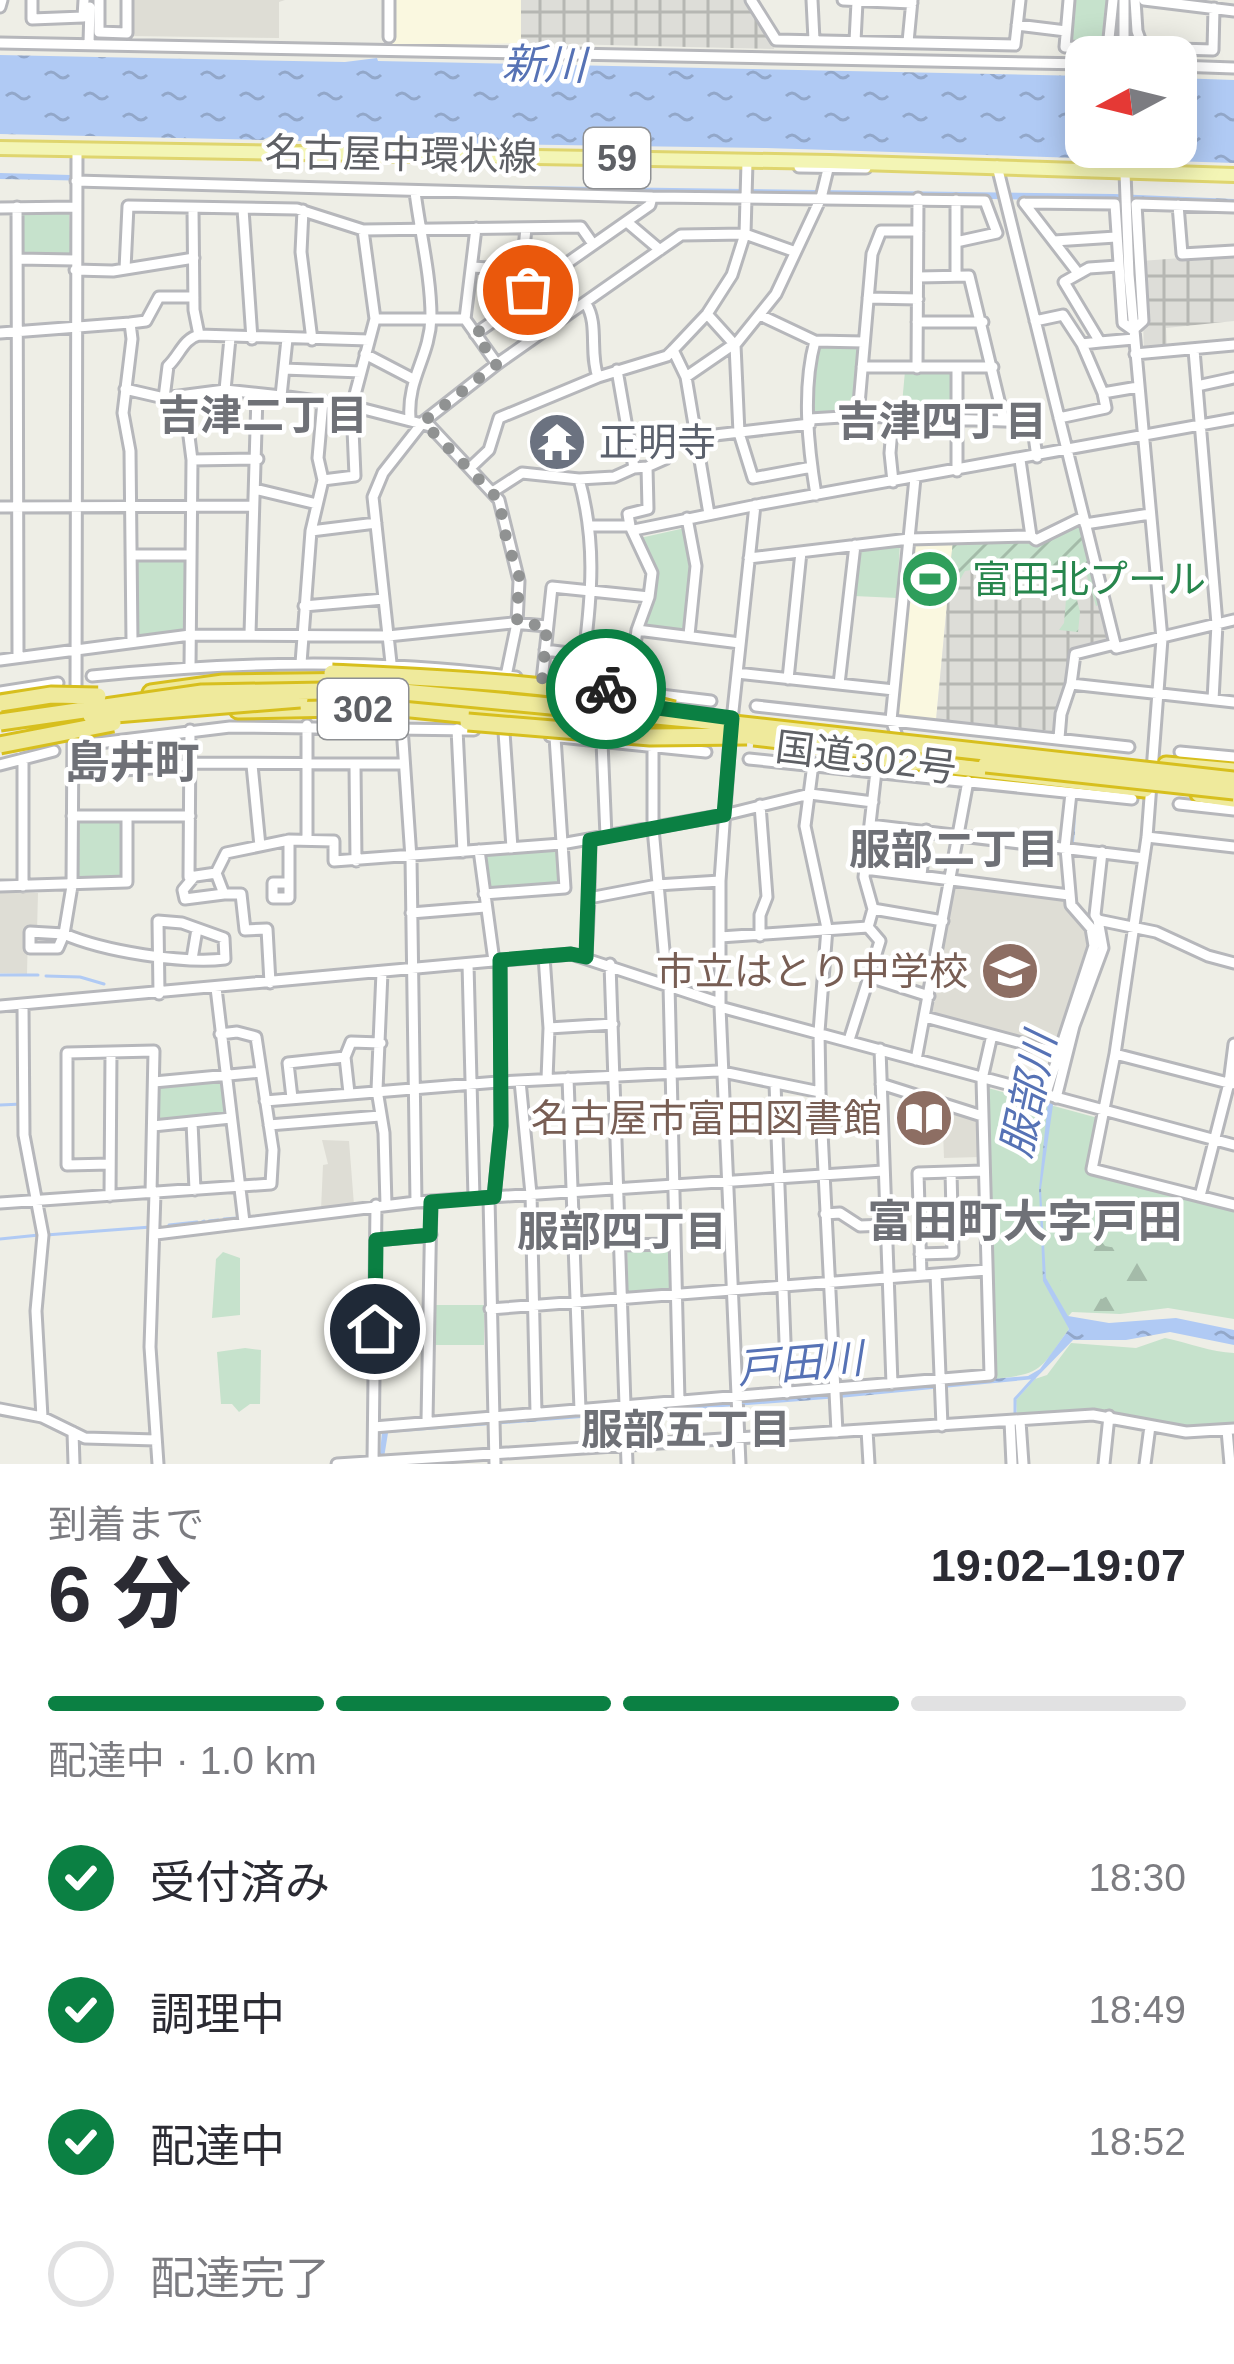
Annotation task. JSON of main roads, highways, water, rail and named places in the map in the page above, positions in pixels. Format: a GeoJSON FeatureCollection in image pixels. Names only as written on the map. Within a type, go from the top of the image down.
{"type":"FeatureCollection","features":[{"type":"Feature","properties":{"kind":"highway"},"geometry":{"type":"LineString","coordinates":[[74,702],[286,673],[623,698],[737,730]]}},
{"type":"Feature","properties":{"kind":"highway","name":"国道302号"},"geometry":{"type":"LineString","coordinates":[[336,678],[628,696],[797,748],[1230,801]]}},
{"type":"Feature","properties":{"kind":"highway"},"geometry":{"type":"LineString","coordinates":[[0,712],[51,695],[74,702],[228,688],[434,693],[737,730],[1230,801]]}},
{"type":"Feature","properties":{"kind":"highway"},"geometry":{"type":"LineString","coordinates":[[0,712],[292,688]]}},
{"type":"Feature","properties":{"kind":"highway"},"geometry":{"type":"LineString","coordinates":[[0,732],[204,704],[314,699],[435,703],[1234,780]]}},
{"type":"Feature","properties":{"kind":"highway"},"geometry":{"type":"LineString","coordinates":[[0,749],[204,704]]}},
{"type":"Feature","properties":{"kind":"highway","name":"国道302号"},"geometry":{"type":"LineString","coordinates":[[0,749],[144,718],[236,710],[391,707],[511,716],[631,738],[800,725],[894,728],[1234,771]]}},
{"type":"Feature","properties":{"kind":"highway"},"geometry":{"type":"LineString","coordinates":[[350,710],[462,725],[650,737],[737,730]]}},
{"type":"Feature","properties":{"kind":"main road","name":"名古屋中環状線"},"geometry":{"type":"LineString","coordinates":[[0,148],[1124,165],[1234,175]]}},
{"type":"Feature","properties":{"kind":"water"},"geometry":{"type":"Polygon","coordinates":[[[0,55],[345,62],[377,58],[1065,76],[1065,158],[293,141],[291,133],[274,141],[273,135],[263,140],[0,134],[0,55]]]}},
{"type":"Feature","properties":{"kind":"water"},"geometry":{"type":"Polygon","coordinates":[[[1197,79],[1234,80],[1234,163],[1197,162],[1197,79]]]}},
{"type":"Feature","properties":{"kind":"water"},"geometry":{"type":"Polygon","coordinates":[[[0,173],[384,184],[1114,194],[1234,199],[1234,204],[0,179],[0,173]]]}},
{"type":"Feature","properties":{"kind":"water"},"geometry":{"type":"Polygon","coordinates":[[[1073,799],[1075,823],[1073,883],[1070,841],[1073,799]]]}},
{"type":"Feature","properties":{"kind":"water"},"geometry":{"type":"Polygon","coordinates":[[[1079,906],[1094,926],[1100,945],[1055,1091],[1041,1189],[1046,1278],[1068,1316],[1109,1323],[1176,1318],[1234,1330],[1234,1345],[1170,1332],[1126,1340],[1073,1340],[1035,1379],[388,1433],[383,1464],[379,1464],[382,1432],[1028,1376],[1040,1369],[1069,1329],[1043,1281],[1039,1189],[1049,1091],[1097,945],[1079,906]]]}},
{"type":"Feature","properties":{"kind":"waterway"},"geometry":{"type":"LineString","coordinates":[[398,736],[399,759]]}},
{"type":"Feature","properties":{"kind":"waterway"},"geometry":{"type":"LineString","coordinates":[[259,769],[301,768]]}},
{"type":"Feature","properties":{"kind":"waterway"},"geometry":{"type":"LineString","coordinates":[[314,768],[348,768]]}},
{"type":"Feature","properties":{"kind":"waterway"},"geometry":{"type":"LineString","coordinates":[[0,975],[38,975]]}},
{"type":"Feature","properties":{"kind":"waterway"},"geometry":{"type":"LineString","coordinates":[[46,976],[80,977],[104,984]]}},
{"type":"Feature","properties":{"kind":"waterway"},"geometry":{"type":"LineString","coordinates":[[0,1105],[22,1104]]}},
{"type":"Feature","properties":{"kind":"waterway"},"geometry":{"type":"LineString","coordinates":[[626,1183],[654,1182]]}},
{"type":"Feature","properties":{"kind":"waterway"},"geometry":{"type":"LineString","coordinates":[[224,1219],[237,1218]]}},
{"type":"Feature","properties":{"kind":"waterway"},"geometry":{"type":"LineString","coordinates":[[209,1221],[218,1220]]}},
{"type":"Feature","properties":{"kind":"waterway"},"geometry":{"type":"LineString","coordinates":[[169,1225],[197,1222]]}},
{"type":"Feature","properties":{"kind":"waterway"},"geometry":{"type":"LineString","coordinates":[[46,1235],[151,1227]]}},
{"type":"Feature","properties":{"kind":"waterway"},"geometry":{"type":"LineString","coordinates":[[0,1239],[39,1235]]}},
{"type":"Feature","properties":{"kind":"waterway"},"geometry":{"type":"LineString","coordinates":[[1015,1414],[1015,1399],[1034,1378]]}},
{"type":"Feature","properties":{"kind":"waterway"},"geometry":{"type":"LineString","coordinates":[[1015,1424],[1017,1464]]}},
{"type":"Feature","properties":{"kind":"place","name":"正明寺"},"geometry":{"type":"Point","coordinates":[557,442]}},
{"type":"Feature","properties":{"kind":"place","name":"富田北プール"},"geometry":{"type":"Point","coordinates":[930,579]}},
{"type":"Feature","properties":{"kind":"place","name":"市立はとり中学校"},"geometry":{"type":"Point","coordinates":[1010,971]}},
{"type":"Feature","properties":{"kind":"place","name":"名古屋市富田図書館"},"geometry":{"type":"Point","coordinates":[924,1118]}},
{"type":"Feature","properties":{"kind":"district","name":"吉津二丁目"},"geometry":{"type":"Point","coordinates":[263,415]}},
{"type":"Feature","properties":{"kind":"district","name":"吉津四丁目"},"geometry":{"type":"Point","coordinates":[942,421]}},
{"type":"Feature","properties":{"kind":"district","name":"島井町"},"geometry":{"type":"Point","coordinates":[132,762]}},
{"type":"Feature","properties":{"kind":"district","name":"服部二丁目"},"geometry":{"type":"Point","coordinates":[954,849]}},
{"type":"Feature","properties":{"kind":"district","name":"富田町大字戸田"},"geometry":{"type":"Point","coordinates":[1025,1221]}},
{"type":"Feature","properties":{"kind":"district","name":"服部四丁目"},"geometry":{"type":"Point","coordinates":[622,1231]}},
{"type":"Feature","properties":{"kind":"district","name":"服部五丁目"},"geometry":{"type":"Point","coordinates":[686,1429]}},
{"type":"Feature","properties":{"kind":"water label","name":"新川"},"geometry":{"type":"Point","coordinates":[544,64]}},
{"type":"Feature","properties":{"kind":"water label","name":"服部川"},"geometry":{"type":"Point","coordinates":[1028,1095]}},
{"type":"Feature","properties":{"kind":"water label","name":"戸田川"},"geometry":{"type":"Point","coordinates":[800,1363]}}]}
